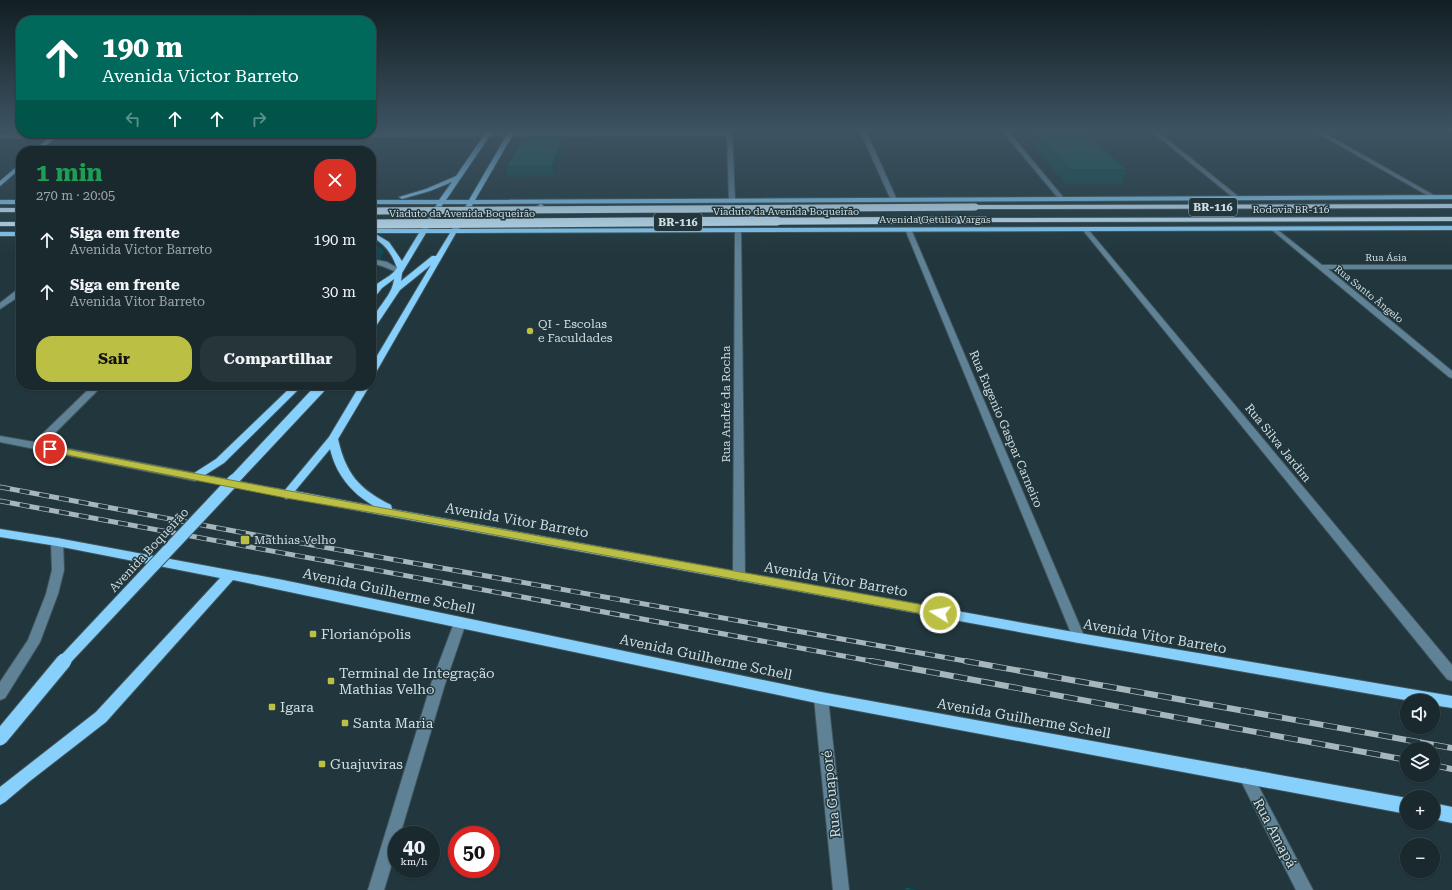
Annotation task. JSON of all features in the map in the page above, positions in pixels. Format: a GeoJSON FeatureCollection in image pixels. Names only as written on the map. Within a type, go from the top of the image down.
{"type":"FeatureCollection","features":[{"type":"Feature","properties":{"kind":"highway","name":"Rodovia BR-116"},"geometry":{"type":"LineString","coordinates":[[975,207],[1452,206]]}},
{"type":"Feature","properties":{"kind":"highway","name":"Viaduto da Avenida Boqueirão"},"geometry":{"type":"LineString","coordinates":[[376,211],[975,207]]}},
{"type":"Feature","properties":{"kind":"highway"},"geometry":{"type":"LineString","coordinates":[[0,210],[16,210]]}},
{"type":"Feature","properties":{"kind":"highway","name":"Rodovia BR-116"},"geometry":{"type":"LineString","coordinates":[[985,220],[1452,219]]}},
{"type":"Feature","properties":{"kind":"highway","name":"Viaduto da Avenida Boqueirão"},"geometry":{"type":"LineString","coordinates":[[376,224],[985,220]]}},
{"type":"Feature","properties":{"kind":"highway"},"geometry":{"type":"LineString","coordinates":[[0,224],[16,224]]}},
{"type":"Feature","properties":{"kind":"main road"},"geometry":{"type":"LineString","coordinates":[[0,184],[13,173]]}},
{"type":"Feature","properties":{"kind":"main road"},"geometry":{"type":"LineString","coordinates":[[376,290],[399,271],[461,173]]}},
{"type":"Feature","properties":{"kind":"main road"},"geometry":{"type":"LineString","coordinates":[[376,365],[488,173]]}},
{"type":"Feature","properties":{"kind":"main road"},"geometry":{"type":"LineString","coordinates":[[376,200],[418,193],[436,187],[459,176]]}},
{"type":"Feature","properties":{"kind":"main road"},"geometry":{"type":"LineString","coordinates":[[479,188],[480,192],[487,197],[501,201]]}},
{"type":"Feature","properties":{"kind":"main road","name":"Avenida Getúlio Vargas"},"geometry":{"type":"LineString","coordinates":[[376,201],[732,201],[1452,197]]}},
{"type":"Feature","properties":{"kind":"main road"},"geometry":{"type":"LineString","coordinates":[[552,230],[532,221],[530,213],[540,206],[563,201]]}},
{"type":"Feature","properties":{"kind":"main road"},"geometry":{"type":"LineString","coordinates":[[0,202],[16,202]]}},
{"type":"Feature","properties":{"kind":"main road","name":"Avenida Getúlio Vargas"},"geometry":{"type":"LineString","coordinates":[[376,233],[454,230],[738,231],[1084,228],[1452,228]]}},
{"type":"Feature","properties":{"kind":"main road"},"geometry":{"type":"LineString","coordinates":[[376,320],[397,288],[451,242],[465,234],[487,230]]}},
{"type":"Feature","properties":{"kind":"main road"},"geometry":{"type":"LineString","coordinates":[[0,234],[16,234]]}},
{"type":"Feature","properties":{"kind":"main road"},"geometry":{"type":"LineString","coordinates":[[376,236],[389,245],[395,253],[399,271],[397,288]]}},
{"type":"Feature","properties":{"kind":"main road"},"geometry":{"type":"LineString","coordinates":[[207,480],[220,461],[293,390]]}},
{"type":"Feature","properties":{"kind":"main road","name":"Avenida Boqueirão"},"geometry":{"type":"LineString","coordinates":[[0,738],[64,662],[318,390]]}},
{"type":"Feature","properties":{"kind":"main road"},"geometry":{"type":"LineString","coordinates":[[286,495],[333,439],[362,390]]}},
{"type":"Feature","properties":{"kind":"main road"},"geometry":{"type":"LineString","coordinates":[[333,439],[340,464],[350,482],[366,497],[398,514]]}},
{"type":"Feature","properties":{"kind":"main road"},"geometry":{"type":"LineString","coordinates":[[195,477],[220,461]]}},
{"type":"Feature","properties":{"kind":"main road","name":"Avenida Vitor Barreto"},"geometry":{"type":"LineString","coordinates":[[195,477],[286,495],[1079,638],[1452,702]]}},
{"type":"Feature","properties":{"kind":"main road","name":"Avenida Guilherme Schell"},"geometry":{"type":"LineString","coordinates":[[0,533],[57,542],[230,575],[821,698],[1400,805]]}},
{"type":"Feature","properties":{"kind":"main road"},"geometry":{"type":"LineString","coordinates":[[0,797],[30,770],[78,737],[101,717],[230,575]]}},
{"type":"Feature","properties":{"kind":"main road"},"geometry":{"type":"LineString","coordinates":[[1440,812],[1452,815]]}},
{"type":"Feature","properties":{"kind":"street"},"geometry":{"type":"LineString","coordinates":[[731,173],[732,201]]}},
{"type":"Feature","properties":{"kind":"street"},"geometry":{"type":"LineString","coordinates":[[882,173],[894,200]]}},
{"type":"Feature","properties":{"kind":"street"},"geometry":{"type":"LineString","coordinates":[[1040,173],[1061,198]]}},
{"type":"Feature","properties":{"kind":"street"},"geometry":{"type":"LineString","coordinates":[[1205,173],[1237,198]]}},
{"type":"Feature","properties":{"kind":"street"},"geometry":{"type":"LineString","coordinates":[[1391,173],[1434,197]]}},
{"type":"Feature","properties":{"kind":"street","name":"Rua Silva Jardim"},"geometry":{"type":"LineString","coordinates":[[1084,228],[1452,675]]}},
{"type":"Feature","properties":{"kind":"street","name":"Rua Eugenio Gaspar Carneiro"},"geometry":{"type":"LineString","coordinates":[[908,229],[1079,638]]}},
{"type":"Feature","properties":{"kind":"street","name":"Rua Santo Ângelo"},"geometry":{"type":"LineString","coordinates":[[1274,229],[1452,375]]}},
{"type":"Feature","properties":{"kind":"street","name":"Rua André da Rocha"},"geometry":{"type":"LineString","coordinates":[[738,231],[738,576]]}},
{"type":"Feature","properties":{"kind":"street"},"geometry":{"type":"LineString","coordinates":[[376,262],[399,271]]}},
{"type":"Feature","properties":{"kind":"street","name":"Rua Ásia"},"geometry":{"type":"LineString","coordinates":[[1320,267],[1452,267]]}},
{"type":"Feature","properties":{"kind":"street"},"geometry":{"type":"LineString","coordinates":[[0,307],[16,295]]}},
{"type":"Feature","properties":{"kind":"street"},"geometry":{"type":"LineString","coordinates":[[36,446],[93,390]]}},
{"type":"Feature","properties":{"kind":"street"},"geometry":{"type":"LineString","coordinates":[[0,439],[195,477]]}},
{"type":"Feature","properties":{"kind":"street"},"geometry":{"type":"LineString","coordinates":[[0,694],[34,642],[50,601],[58,570],[57,542]]}},
{"type":"Feature","properties":{"kind":"street"},"geometry":{"type":"LineString","coordinates":[[376,890],[438,684],[460,624]]}},
{"type":"Feature","properties":{"kind":"street","name":"Rua Guaporé"},"geometry":{"type":"LineString","coordinates":[[821,698],[841,890]]}},
{"type":"Feature","properties":{"kind":"street","name":"Rua Amapá"},"geometry":{"type":"LineString","coordinates":[[1245,775],[1305,890]]}},
{"type":"Feature","properties":{"kind":"shaded area"},"geometry":{"type":"Polygon","coordinates":[[[376,244],[384,250],[381,259],[376,258],[376,244]]]}},
{"type":"Feature","properties":{"kind":"building"},"geometry":{"type":"Polygon","coordinates":[[[905,887],[920,890],[905,890],[905,887]]]}},
{"type":"Feature","properties":{"kind":"railway"},"geometry":{"type":"LineString","coordinates":[[0,487],[250,534],[971,662]]}},
{"type":"Feature","properties":{"kind":"railway"},"geometry":{"type":"LineString","coordinates":[[0,501],[876,662]]}},
{"type":"Feature","properties":{"kind":"railway"},"geometry":{"type":"LineString","coordinates":[[871,661],[1400,759]]}},
{"type":"Feature","properties":{"kind":"railway"},"geometry":{"type":"LineString","coordinates":[[965,661],[1452,748]]}},
{"type":"Feature","properties":{"kind":"railway"},"geometry":{"type":"LineString","coordinates":[[1440,766],[1452,769]]}},
{"type":"Feature","properties":{"kind":"place","name":"QI - Escolas e Faculdades"},"geometry":{"type":"Point","coordinates":[530,331]}},
{"type":"Feature","properties":{"kind":"place","name":"Mathias Velho"},"geometry":{"type":"Point","coordinates":[245,540]}},
{"type":"Feature","properties":{"kind":"place","name":"Florianópolis"},"geometry":{"type":"Point","coordinates":[313,634]}},
{"type":"Feature","properties":{"kind":"place","name":"Terminal de Integração Mathias Velho"},"geometry":{"type":"Point","coordinates":[331,681]}},
{"type":"Feature","properties":{"kind":"place","name":"Igara"},"geometry":{"type":"Point","coordinates":[272,707]}},
{"type":"Feature","properties":{"kind":"place","name":"Santa Maria"},"geometry":{"type":"Point","coordinates":[345,723]}},
{"type":"Feature","properties":{"kind":"place","name":"Guajuviras"},"geometry":{"type":"Point","coordinates":[322,764]}},
{"type":"Feature","properties":{"kind":"route"},"geometry":{"type":"LineString","coordinates":[[50,449],[286,495],[940,613]]}}]}
